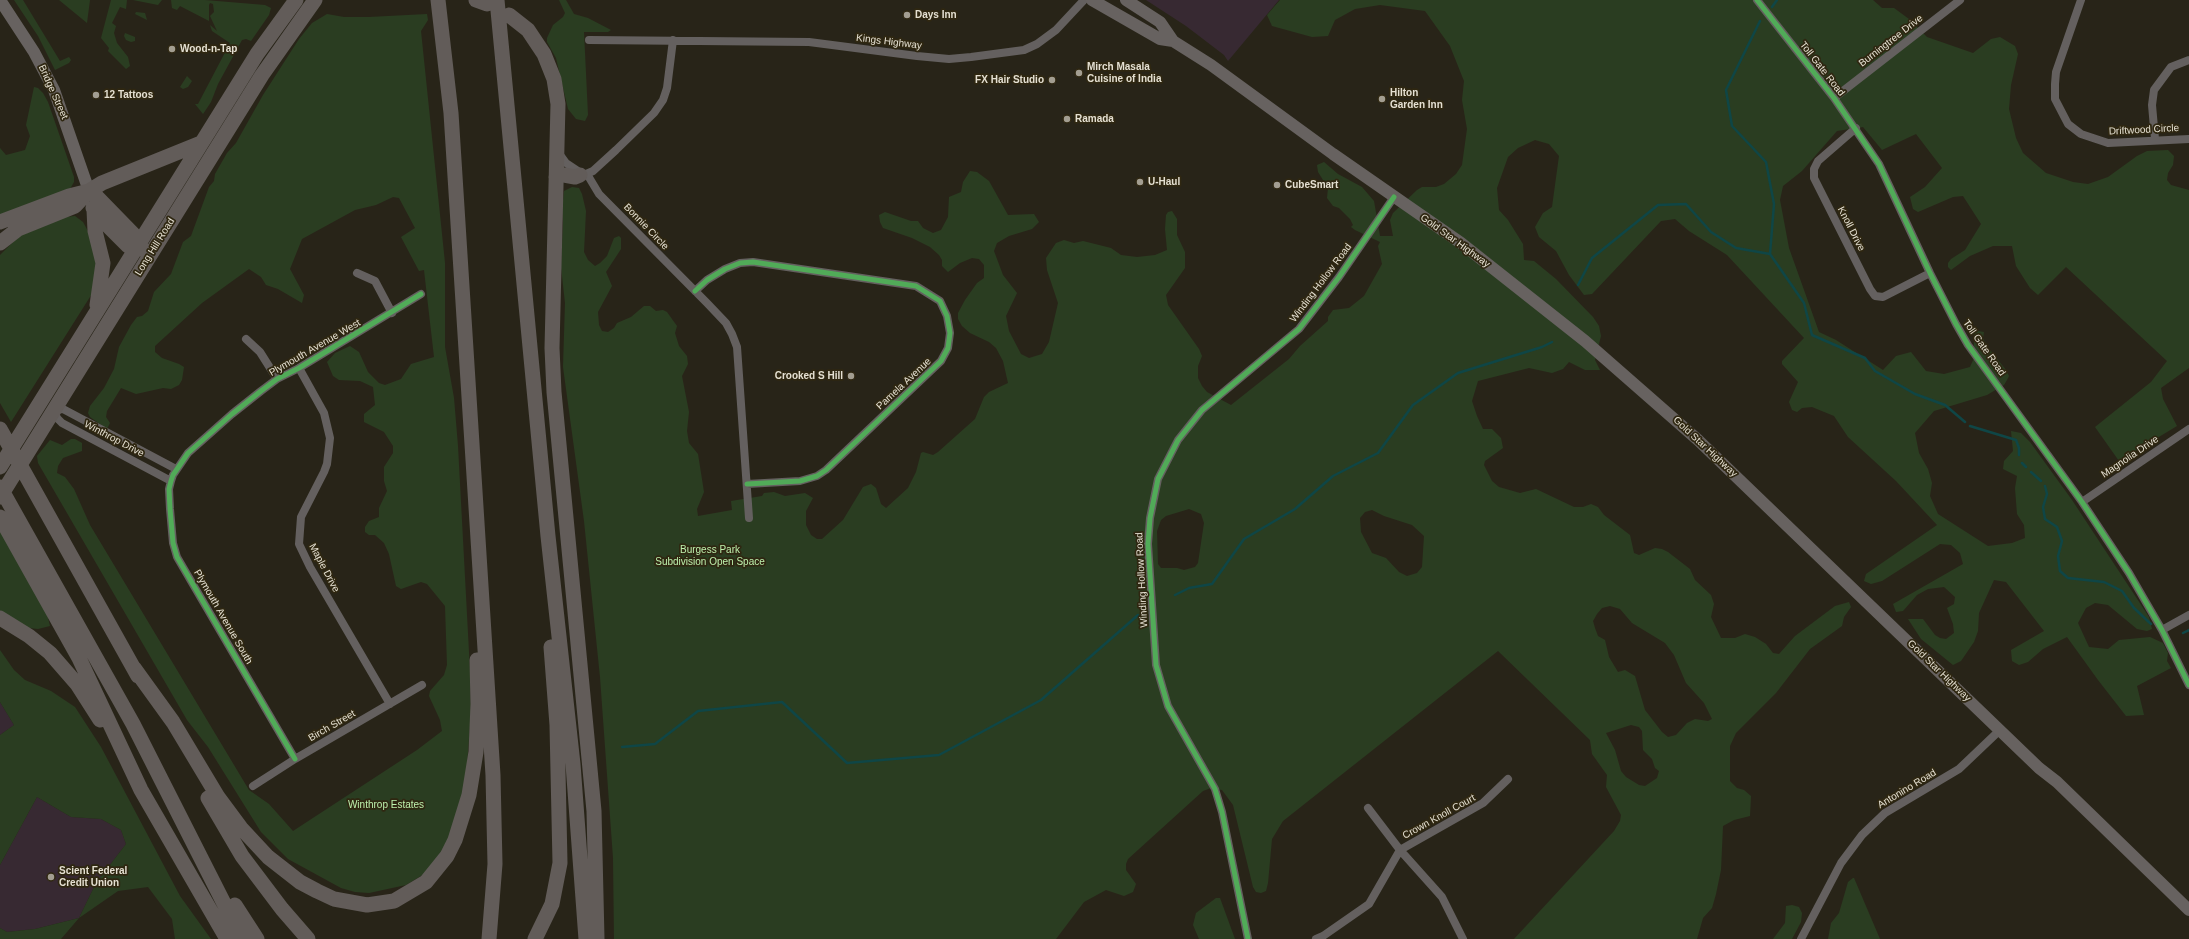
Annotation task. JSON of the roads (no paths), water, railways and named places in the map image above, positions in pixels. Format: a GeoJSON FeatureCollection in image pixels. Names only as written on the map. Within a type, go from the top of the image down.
{"type":"FeatureCollection","features":[{"type":"Feature","properties":{"kind":"highway","name":"Long Hill Road"},"geometry":{"type":"LineString","coordinates":[[0,467],[265,40],[296,0]]}},
{"type":"Feature","properties":{"kind":"highway","name":"Long Hill Road"},"geometry":{"type":"LineString","coordinates":[[0,497],[270,63],[315,0]]}},
{"type":"Feature","properties":{"kind":"highway"},"geometry":{"type":"LineString","coordinates":[[438,0],[451,112],[494,803],[495,864],[489,939]]}},
{"type":"Feature","properties":{"kind":"highway"},"geometry":{"type":"LineString","coordinates":[[487,1],[501,41],[547,528],[572,756],[586,939]]}},
{"type":"Feature","properties":{"kind":"highway"},"geometry":{"type":"LineString","coordinates":[[509,15],[520,23],[533,37],[550,68],[558,104],[552,332],[554,392],[593,796],[597,939]]}},
{"type":"Feature","properties":{"kind":"highway"},"geometry":{"type":"LineString","coordinates":[[507,107],[516,270],[554,679],[560,801],[561,855],[558,883],[549,913],[535,939]]}},
{"type":"Feature","properties":{"kind":"highway"},"geometry":{"type":"LineString","coordinates":[[0,243],[23,226],[74,206],[89,191],[102,183],[201,143]]}},
{"type":"Feature","properties":{"kind":"highway"},"geometry":{"type":"LineString","coordinates":[[556,177],[564,175],[576,177],[584,175]]}},
{"type":"Feature","properties":{"kind":"highway"},"geometry":{"type":"LineString","coordinates":[[0,222],[68,196],[89,191]]}},
{"type":"Feature","properties":{"kind":"highway","name":"Bridge Street"},"geometry":{"type":"LineString","coordinates":[[89,191],[97,197],[135,236],[137,246]]}},
{"type":"Feature","properties":{"kind":"highway","name":"Bridge Street"},"geometry":{"type":"LineString","coordinates":[[89,191],[94,210],[126,245],[131,247],[137,246],[151,254]]}},
{"type":"Feature","properties":{"kind":"highway"},"geometry":{"type":"LineString","coordinates":[[94,210],[95,231],[103,263],[102,277],[94,314]]}},
{"type":"Feature","properties":{"kind":"highway"},"geometry":{"type":"LineString","coordinates":[[134,668],[173,722],[203,773],[230,814],[268,857],[300,882],[334,898],[367,905],[394,901],[412,892],[426,882],[447,856],[462,822],[469,795],[476,752],[478,682],[470,526],[470,405]]}},
{"type":"Feature","properties":{"kind":"highway"},"geometry":{"type":"LineString","coordinates":[[0,422],[15,455]]}},
{"type":"Feature","properties":{"kind":"highway"},"geometry":{"type":"LineString","coordinates":[[0,429],[134,668],[242,856],[282,909],[308,939]]}},
{"type":"Feature","properties":{"kind":"highway"},"geometry":{"type":"LineString","coordinates":[[0,487],[105,672],[176,805],[242,939]]}},
{"type":"Feature","properties":{"kind":"highway"},"geometry":{"type":"LineString","coordinates":[[0,517],[79,658],[141,790]]}},
{"type":"Feature","properties":{"kind":"highway"},"geometry":{"type":"LineString","coordinates":[[0,618],[19,629],[42,646],[70,675],[86,697],[227,939]]}},
{"type":"Feature","properties":{"kind":"highway"},"geometry":{"type":"LineString","coordinates":[[176,805],[257,939]]}},
{"type":"Feature","properties":{"kind":"main road","name":"Bridge Street"},"geometry":{"type":"LineString","coordinates":[[0,0],[34,52],[54,90],[89,191]]}},
{"type":"Feature","properties":{"kind":"main road","name":"Gold Star Highway"},"geometry":{"type":"LineString","coordinates":[[1092,0],[1160,39],[1173,42],[1211,65],[1394,197],[1461,243],[1546,309],[1653,400],[1702,444],[2039,768],[2057,782],[2189,910]]}},
{"type":"Feature","properties":{"kind":"main road","name":"Gold Star Highway"},"geometry":{"type":"LineString","coordinates":[[1126,0],[1160,22],[1173,42]]}},
{"type":"Feature","properties":{"kind":"street","name":"Kings Highway"},"geometry":{"type":"LineString","coordinates":[[589,40],[809,42],[949,59],[1024,50],[1037,44],[1056,30],[1084,0]]}},
{"type":"Feature","properties":{"kind":"street","name":"Toll Gate Road"},"geometry":{"type":"LineString","coordinates":[[1757,0],[1834,98],[1856,128],[1879,164],[1930,274],[1968,345],[2082,502],[2129,573],[2162,630],[2189,685]]}},
{"type":"Feature","properties":{"kind":"street","name":"Burningtree Drive"},"geometry":{"type":"LineString","coordinates":[[1834,98],[1960,0]]}},
{"type":"Feature","properties":{"kind":"street","name":"Driftwood Circle"},"geometry":{"type":"LineString","coordinates":[[2081,0],[2056,72],[2055,99],[2068,124],[2081,134],[2095,140],[2108,143],[2189,138]]}},
{"type":"Feature","properties":{"kind":"street"},"geometry":{"type":"LineString","coordinates":[[557,151],[566,163],[584,175],[593,171],[622,144],[654,113],[663,100],[667,88],[673,40]]}},
{"type":"Feature","properties":{"kind":"street"},"geometry":{"type":"LineString","coordinates":[[2155,139],[2152,105],[2154,90],[2171,67],[2189,60]]}},
{"type":"Feature","properties":{"kind":"street","name":"Knoll Drive"},"geometry":{"type":"LineString","coordinates":[[1856,128],[1818,161],[1814,169],[1814,178],[1870,290],[1875,296],[1883,297],[1930,274]]}},
{"type":"Feature","properties":{"kind":"street","name":"Bonnie Circle"},"geometry":{"type":"LineString","coordinates":[[584,175],[599,194],[695,291]]}},
{"type":"Feature","properties":{"kind":"street","name":"Winding Hollow Road"},"geometry":{"type":"LineString","coordinates":[[1248,939],[1222,812],[1215,789],[1168,706],[1156,664],[1148,544],[1150,518],[1158,479],[1178,440],[1202,410],[1299,329],[1339,276],[1394,197]]}},
{"type":"Feature","properties":{"kind":"street","name":"Pamela Avenue"},"geometry":{"type":"LineString","coordinates":[[695,291],[707,280],[725,269],[740,263],[753,262],[916,286],[940,301],[947,316],[950,333],[948,348],[941,361],[826,470],[817,476],[800,481],[747,484]]}},
{"type":"Feature","properties":{"kind":"street"},"geometry":{"type":"LineString","coordinates":[[357,273],[375,281],[392,312]]}},
{"type":"Feature","properties":{"kind":"street"},"geometry":{"type":"LineString","coordinates":[[695,291],[726,323],[732,334],[736,347],[749,518]]}},
{"type":"Feature","properties":{"kind":"street","name":"Plymouth Avenue West"},"geometry":{"type":"LineString","coordinates":[[173,475],[201,441],[232,414],[277,379],[299,368],[421,294]]}},
{"type":"Feature","properties":{"kind":"street"},"geometry":{"type":"LineString","coordinates":[[246,338],[260,352],[277,379]]}},
{"type":"Feature","properties":{"kind":"street","name":"Maple Drive"},"geometry":{"type":"LineString","coordinates":[[299,368],[324,412],[330,438],[327,464],[301,516],[299,544],[310,567],[390,704]]}},
{"type":"Feature","properties":{"kind":"street","name":"Winthrop Drive"},"geometry":{"type":"LineString","coordinates":[[40,402],[54,410],[63,409],[173,475]]}},
{"type":"Feature","properties":{"kind":"street","name":"Winthrop Drive"},"geometry":{"type":"LineString","coordinates":[[54,410],[57,418],[62,423],[173,475]]}},
{"type":"Feature","properties":{"kind":"street","name":"Magnolia Drive"},"geometry":{"type":"LineString","coordinates":[[2082,502],[2189,429]]}},
{"type":"Feature","properties":{"kind":"street","name":"Plymouth Avenue South"},"geometry":{"type":"LineString","coordinates":[[173,475],[169,489],[173,544],[177,557],[295,759]]}},
{"type":"Feature","properties":{"kind":"street"},"geometry":{"type":"LineString","coordinates":[[2162,630],[2189,615]]}},
{"type":"Feature","properties":{"kind":"street","name":"Birch Street"},"geometry":{"type":"LineString","coordinates":[[252,786],[295,759],[422,685]]}},
{"type":"Feature","properties":{"kind":"street","name":"Antonino Road"},"geometry":{"type":"LineString","coordinates":[[1801,939],[1840,863],[1862,835],[1885,813],[1959,770],[2000,730]]}},
{"type":"Feature","properties":{"kind":"street","name":"Crown Knoll Court"},"geometry":{"type":"LineString","coordinates":[[1316,939],[1323,936],[1369,904],[1400,850],[1483,803],[1508,779]]}},
{"type":"Feature","properties":{"kind":"street"},"geometry":{"type":"LineString","coordinates":[[1368,808],[1400,850],[1442,897],[1463,939]]}},
{"type":"Feature","properties":{"kind":"waterway"},"geometry":{"type":"LineString","coordinates":[[1772,7],[1777,0]]}},
{"type":"Feature","properties":{"kind":"waterway"},"geometry":{"type":"LineString","coordinates":[[1760,21],[1726,90],[1732,126],[1766,162],[1774,204],[1770,254],[1804,303],[1812,335],[1865,358],[1875,371],[1915,394],[1945,405],[1965,422]]}},
{"type":"Feature","properties":{"kind":"waterway"},"geometry":{"type":"LineString","coordinates":[[1578,285],[1592,258],[1658,205],[1686,204],[1711,232],[1736,248],[1770,254]]}},
{"type":"Feature","properties":{"kind":"waterway"},"geometry":{"type":"LineString","coordinates":[[1175,595],[1189,588],[1212,584],[1244,539],[1295,509],[1333,476],[1378,453],[1413,405],[1458,373],[1542,347],[1552,342]]}},
{"type":"Feature","properties":{"kind":"waterway"},"geometry":{"type":"LineString","coordinates":[[1970,426],[2016,440],[2019,448],[2019,455]]}},
{"type":"Feature","properties":{"kind":"waterway"},"geometry":{"type":"LineString","coordinates":[[2022,463],[2026,467]]}},
{"type":"Feature","properties":{"kind":"waterway"},"geometry":{"type":"LineString","coordinates":[[2031,472],[2041,481]]}},
{"type":"Feature","properties":{"kind":"waterway"},"geometry":{"type":"LineString","coordinates":[[2045,486],[2047,494],[2043,507],[2045,519],[2057,527],[2062,541],[2058,556],[2060,571],[2068,578],[2104,582],[2122,591],[2134,608],[2151,624]]}},
{"type":"Feature","properties":{"kind":"waterway"},"geometry":{"type":"LineString","coordinates":[[622,747],[655,744],[698,711],[782,702],[847,763],[939,755],[1041,700],[1138,615]]}},
{"type":"Feature","properties":{"kind":"waterway"},"geometry":{"type":"LineString","coordinates":[[2183,633],[2189,630]]}},
{"type":"Feature","properties":{"kind":"place","name":"Days Inn"},"geometry":{"type":"Point","coordinates":[907,15]}},
{"type":"Feature","properties":{"kind":"place","name":"Wood-n-Tap"},"geometry":{"type":"Point","coordinates":[172,49]}},
{"type":"Feature","properties":{"kind":"place","name":"Mirch Masala Cuisine of India"},"geometry":{"type":"Point","coordinates":[1079,73]}},
{"type":"Feature","properties":{"kind":"place","name":"FX Hair Studio"},"geometry":{"type":"Point","coordinates":[1052,80]}},
{"type":"Feature","properties":{"kind":"place","name":"12 Tattoos"},"geometry":{"type":"Point","coordinates":[96,95]}},
{"type":"Feature","properties":{"kind":"place","name":"Hilton Garden Inn"},"geometry":{"type":"Point","coordinates":[1382,99]}},
{"type":"Feature","properties":{"kind":"place","name":"Ramada"},"geometry":{"type":"Point","coordinates":[1067,119]}},
{"type":"Feature","properties":{"kind":"place","name":"U-Haul"},"geometry":{"type":"Point","coordinates":[1140,182]}},
{"type":"Feature","properties":{"kind":"place","name":"CubeSmart"},"geometry":{"type":"Point","coordinates":[1277,185]}},
{"type":"Feature","properties":{"kind":"place","name":"Crooked S Hill"},"geometry":{"type":"Point","coordinates":[851,376]}},
{"type":"Feature","properties":{"kind":"place","name":"Scient Federal Credit Union"},"geometry":{"type":"Point","coordinates":[51,877]}},
{"type":"Feature","properties":{"kind":"park label","name":"Burgess Park Subdivision Open Space"},"geometry":{"type":"Point","coordinates":[710,556]}},
{"type":"Feature","properties":{"kind":"park label","name":"Winthrop Estates"},"geometry":{"type":"Point","coordinates":[386,805]}}]}
